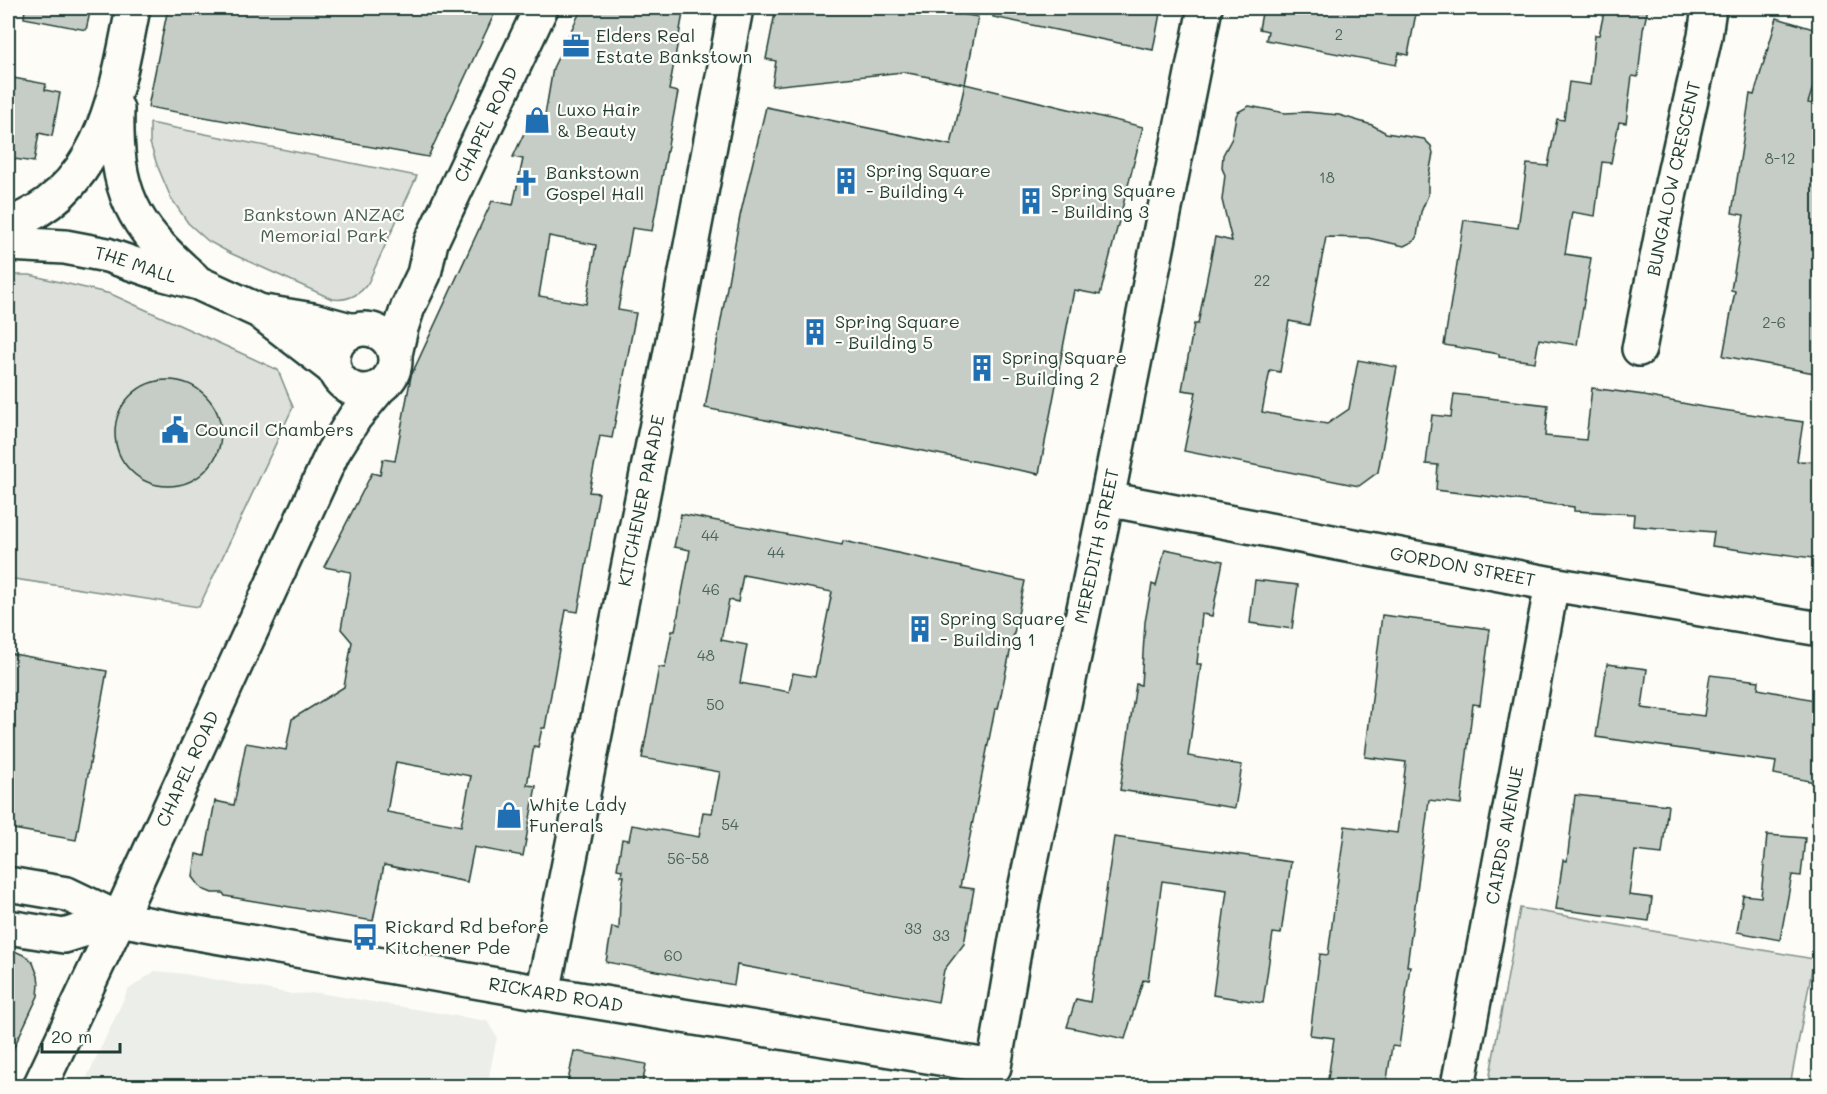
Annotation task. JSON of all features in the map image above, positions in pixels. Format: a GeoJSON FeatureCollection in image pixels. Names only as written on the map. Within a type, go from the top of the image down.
{"type":"FeatureCollection","features":[{"type":"Feature","properties":{"kind":"street"},"geometry":{"type":"LineString","coordinates":[[8,225],[35,213],[71,183],[98,142],[117,86],[133,8]]}},
{"type":"Feature","properties":{"kind":"street","name":"CHAPEL ROAD"},"geometry":{"type":"LineString","coordinates":[[395,354],[408,307],[424,274],[431,242],[542,8]]}},
{"type":"Feature","properties":{"kind":"street","name":"KITCHENER PARADE"},"geometry":{"type":"LineString","coordinates":[[543,993],[660,409],[736,8]]}},
{"type":"Feature","properties":{"kind":"street","name":"MEREDITH STREET"},"geometry":{"type":"LineString","coordinates":[[992,1077],[1023,899],[1107,499],[1205,8]]}},
{"type":"Feature","properties":{"kind":"street","name":"BUNGALOW CRESCENT"},"geometry":{"type":"LineString","coordinates":[[1640,349],[1709,8]]}},
{"type":"Feature","properties":{"kind":"street"},"geometry":{"type":"LineString","coordinates":[[117,86],[118,157],[133,210],[150,237],[198,283]]}},
{"type":"Feature","properties":{"kind":"street","name":"CHAPEL ROAD"},"geometry":{"type":"LineString","coordinates":[[357,330],[388,299],[404,271],[431,242]]}},
{"type":"Feature","properties":{"kind":"street","name":"THE MALL"},"geometry":{"type":"LineString","coordinates":[[8,244],[64,248],[107,255],[198,283],[260,311],[357,330]]}},
{"type":"Feature","properties":{"kind":"street","name":"THE MALL"},"geometry":{"type":"LineString","coordinates":[[260,311],[335,372]]}},
{"type":"Feature","properties":{"kind":"street"},"geometry":{"type":"LineString","coordinates":[[357,330],[374,330],[385,337],[395,354],[393,373],[379,388],[367,392],[355,390],[344,384],[335,372],[333,358],[336,346],[343,336],[357,330]]}},
{"type":"Feature","properties":{"kind":"street","name":"CHAPEL ROAD"},"geometry":{"type":"LineString","coordinates":[[333,452],[339,412],[339,392],[335,372]]}},
{"type":"Feature","properties":{"kind":"street","name":"CHAPEL ROAD"},"geometry":{"type":"LineString","coordinates":[[40,1086],[333,452],[355,417],[379,388]]}},
{"type":"Feature","properties":{"kind":"street","name":"GORDON STREET"},"geometry":{"type":"LineString","coordinates":[[1107,499],[1552,584],[1820,629]]}},
{"type":"Feature","properties":{"kind":"street","name":"CAIRDS AVENUE"},"geometry":{"type":"LineString","coordinates":[[1458,1086],[1552,584]]}},
{"type":"Feature","properties":{"kind":"street","name":"RICKARD ROAD"},"geometry":{"type":"LineString","coordinates":[[8,884],[67,894],[119,919],[543,993],[992,1077]]}},
{"type":"Feature","properties":{"kind":"street","name":"RICKARD ROAD"},"geometry":{"type":"LineString","coordinates":[[8,927],[64,936],[119,919]]}},
{"type":"Feature","properties":{"kind":"shaded area"},"geometry":{"type":"Polygon","coordinates":[[[155,971],[185,974],[292,994],[319,993],[487,1021],[497,1037],[487,1086],[83,1086],[128,990],[155,971]]]}},
{"type":"Feature","properties":{"kind":"green space","name":"Bankstown ANZAC Memorial Park"},"geometry":{"type":"Polygon","coordinates":[[[150,123],[417,176],[368,283],[353,297],[332,299],[230,253],[208,241],[188,223],[171,198],[157,165],[150,143],[150,123]]]}},
{"type":"Feature","properties":{"kind":"green space"},"geometry":{"type":"Polygon","coordinates":[[[8,275],[30,275],[111,294],[278,370],[293,407],[199,607],[8,578],[8,275]]]}},
{"type":"Feature","properties":{"kind":"green space"},"geometry":{"type":"Polygon","coordinates":[[[1520,908],[1814,959],[1790,1086],[1488,1086],[1520,908]]]}},
{"type":"Feature","properties":{"kind":"building"},"geometry":{"type":"Polygon","coordinates":[[[25,8],[91,8],[86,30],[24,18],[25,8]]]}},
{"type":"Feature","properties":{"kind":"building"},"geometry":{"type":"Polygon","coordinates":[[[168,8],[497,8],[428,157],[148,107],[168,8]]]}},
{"type":"Feature","properties":{"kind":"building"},"geometry":{"type":"Polygon","coordinates":[[[582,8],[684,8],[669,90],[678,92],[652,231],[632,228],[618,310],[636,313],[612,438],[600,436],[589,492],[599,493],[578,612],[566,610],[545,728],[542,728],[538,747],[534,746],[527,785],[536,786],[523,856],[474,847],[467,882],[384,865],[373,921],[225,896],[223,893],[212,893],[202,889],[193,877],[196,854],[205,856],[215,801],[234,805],[246,743],[286,750],[292,719],[344,687],[352,642],[341,629],[351,572],[324,567],[372,473],[380,475],[383,459],[395,461],[411,376],[492,201],[513,205],[523,159],[513,157],[534,112],[545,115],[553,68],[582,8]],[[549,236],[539,296],[586,304],[596,245],[549,236]],[[396,762],[387,812],[461,826],[471,776],[396,762]]]}},
{"type":"Feature","properties":{"kind":"building"},"geometry":{"type":"Polygon","coordinates":[[[776,8],[928,8],[978,17],[965,84],[903,72],[772,86],[776,61],[766,59],[776,8]]]}},
{"type":"Feature","properties":{"kind":"building"},"geometry":{"type":"Polygon","coordinates":[[[994,8],[1161,8],[1153,50],[993,17],[994,8]]]}},
{"type":"Feature","properties":{"kind":"building"},"geometry":{"type":"Polygon","coordinates":[[[1263,8],[1417,8],[1408,55],[1399,53],[1396,65],[1266,40],[1268,31],[1259,29],[1263,8]]]}},
{"type":"Feature","properties":{"kind":"building"},"geometry":{"type":"Polygon","coordinates":[[[1605,8],[1648,8],[1638,77],[1632,76],[1626,123],[1619,122],[1611,163],[1602,162],[1595,216],[1572,212],[1565,254],[1591,258],[1577,345],[1539,339],[1535,362],[1444,345],[1464,220],[1518,228],[1527,164],[1548,166],[1557,119],[1564,120],[1569,82],[1590,85],[1595,35],[1599,35],[1605,8]]]}},
{"type":"Feature","properties":{"kind":"building"},"geometry":{"type":"Polygon","coordinates":[[[1777,18],[1820,31],[1820,65],[1808,103],[1820,105],[1820,374],[1723,356],[1735,291],[1731,290],[1744,215],[1732,213],[1750,94],[1754,95],[1777,18]]]}},
{"type":"Feature","properties":{"kind":"building"},"geometry":{"type":"Polygon","coordinates":[[[8,77],[46,84],[45,90],[60,93],[52,136],[39,133],[34,162],[8,158],[8,77]]]}},
{"type":"Feature","properties":{"kind":"building"},"geometry":{"type":"Polygon","coordinates":[[[965,84],[1143,127],[1100,295],[1074,290],[1039,474],[705,408],[740,216],[766,107],[951,145],[965,84]]]}},
{"type":"Feature","properties":{"kind":"building"},"geometry":{"type":"Polygon","coordinates":[[[1249,106],[1285,113],[1307,112],[1339,115],[1372,125],[1386,133],[1424,139],[1431,146],[1433,153],[1428,195],[1414,241],[1404,246],[1368,238],[1326,237],[1309,325],[1289,321],[1280,372],[1270,370],[1262,412],[1327,424],[1349,409],[1358,360],[1397,367],[1378,472],[1359,486],[1184,451],[1196,392],[1182,390],[1194,324],[1198,324],[1215,237],[1232,241],[1222,200],[1225,175],[1222,168],[1223,155],[1232,138],[1238,112],[1249,106]]]}},
{"type":"Feature","properties":{"kind":"building"},"geometry":{"type":"Polygon","coordinates":[[[168,380],[188,384],[205,396],[217,413],[221,433],[217,453],[205,470],[188,482],[168,486],[148,482],[131,470],[119,453],[115,433],[119,413],[131,396],[148,384],[168,380]]]}},
{"type":"Feature","properties":{"kind":"building"},"geometry":{"type":"Polygon","coordinates":[[[1592,388],[1803,422],[1797,461],[1820,462],[1820,559],[1712,546],[1714,532],[1633,526],[1634,514],[1574,511],[1574,507],[1436,490],[1438,465],[1426,464],[1432,415],[1451,417],[1454,394],[1548,405],[1545,436],[1586,440],[1592,388]]]}},
{"type":"Feature","properties":{"kind":"building"},"geometry":{"type":"Polygon","coordinates":[[[681,514],[842,545],[843,541],[1025,581],[998,709],[995,709],[960,887],[974,889],[964,944],[944,970],[938,1002],[737,965],[734,985],[606,962],[612,927],[619,929],[624,876],[621,876],[622,870],[617,869],[622,839],[629,840],[632,825],[699,837],[703,812],[712,813],[720,772],[642,758],[659,667],[665,668],[672,631],[675,631],[690,550],[674,547],[681,514]],[[743,575],[738,602],[729,600],[721,640],[747,645],[740,683],[789,692],[793,673],[815,677],[832,592],[743,575]]]}},
{"type":"Feature","properties":{"kind":"building"},"geometry":{"type":"Polygon","coordinates":[[[1165,549],[1223,561],[1212,616],[1202,614],[1197,664],[1201,664],[1188,756],[1242,765],[1235,808],[1120,790],[1136,684],[1141,685],[1145,622],[1152,584],[1156,586],[1165,549]]]}},
{"type":"Feature","properties":{"kind":"building"},"geometry":{"type":"Polygon","coordinates":[[[1255,580],[1298,585],[1292,629],[1250,623],[1255,580]]]}},
{"type":"Feature","properties":{"kind":"building"},"geometry":{"type":"Polygon","coordinates":[[[1382,615],[1490,629],[1480,705],[1473,704],[1461,804],[1429,800],[1407,966],[1410,966],[1399,1047],[1392,1046],[1386,1086],[1327,1086],[1334,1038],[1310,1035],[1320,954],[1328,955],[1345,826],[1397,833],[1406,762],[1365,757],[1382,615]]]}},
{"type":"Feature","properties":{"kind":"building"},"geometry":{"type":"Polygon","coordinates":[[[8,653],[107,671],[76,840],[8,828],[8,653]]]}},
{"type":"Feature","properties":{"kind":"building"},"geometry":{"type":"Polygon","coordinates":[[[1607,664],[1647,669],[1642,708],[1704,716],[1710,675],[1759,681],[1758,689],[1820,701],[1820,783],[1774,774],[1776,762],[1596,737],[1607,664]]]}},
{"type":"Feature","properties":{"kind":"building"},"geometry":{"type":"Polygon","coordinates":[[[1575,795],[1668,805],[1662,854],[1635,851],[1629,895],[1652,898],[1649,921],[1556,909],[1563,860],[1567,861],[1575,795]]]}},
{"type":"Feature","properties":{"kind":"building"},"geometry":{"type":"Polygon","coordinates":[[[1767,835],[1805,838],[1801,876],[1792,875],[1780,940],[1737,932],[1743,895],[1761,897],[1767,835]]]}},
{"type":"Feature","properties":{"kind":"building"},"geometry":{"type":"Polygon","coordinates":[[[1114,837],[1291,862],[1281,934],[1273,933],[1263,1003],[1213,995],[1227,890],[1162,881],[1148,981],[1143,980],[1125,1039],[1067,1027],[1076,999],[1090,1002],[1114,837]]]}},
{"type":"Feature","properties":{"kind":"building"},"geometry":{"type":"Polygon","coordinates":[[[8,948],[28,957],[33,963],[39,984],[38,996],[8,1060],[8,948]]]}},
{"type":"Feature","properties":{"kind":"building"},"geometry":{"type":"Polygon","coordinates":[[[574,1051],[646,1064],[642,1086],[567,1086],[574,1051]]]}},
{"type":"Feature","properties":{"kind":"place","name":"Elders Real Estate Bankstown"},"geometry":{"type":"Point","coordinates":[576,46]}},
{"type":"Feature","properties":{"kind":"place","name":"Luxo Hair & Beauty"},"geometry":{"type":"Point","coordinates":[537,120]}},
{"type":"Feature","properties":{"kind":"place","name":"Spring Square - Building 4"},"geometry":{"type":"Point","coordinates":[846,181]}},
{"type":"Feature","properties":{"kind":"place","name":"Bankstown Gospel Hall"},"geometry":{"type":"Point","coordinates":[526,183]}},
{"type":"Feature","properties":{"kind":"place","name":"Spring Square - Building 3"},"geometry":{"type":"Point","coordinates":[1031,201]}},
{"type":"Feature","properties":{"kind":"place","name":"Spring Square - Building 5"},"geometry":{"type":"Point","coordinates":[815,332]}},
{"type":"Feature","properties":{"kind":"place","name":"Spring Square - Building 2"},"geometry":{"type":"Point","coordinates":[982,368]}},
{"type":"Feature","properties":{"kind":"place","name":"Council Chambers"},"geometry":{"type":"Point","coordinates":[175,430]}},
{"type":"Feature","properties":{"kind":"place","name":"Spring Square - Building 1"},"geometry":{"type":"Point","coordinates":[920,629]}},
{"type":"Feature","properties":{"kind":"place","name":"White Lady Funerals"},"geometry":{"type":"Point","coordinates":[509,815]}},
{"type":"Feature","properties":{"kind":"place","name":"Rickard Rd before Kitchener Pde"},"geometry":{"type":"Point","coordinates":[365,937]}}]}
